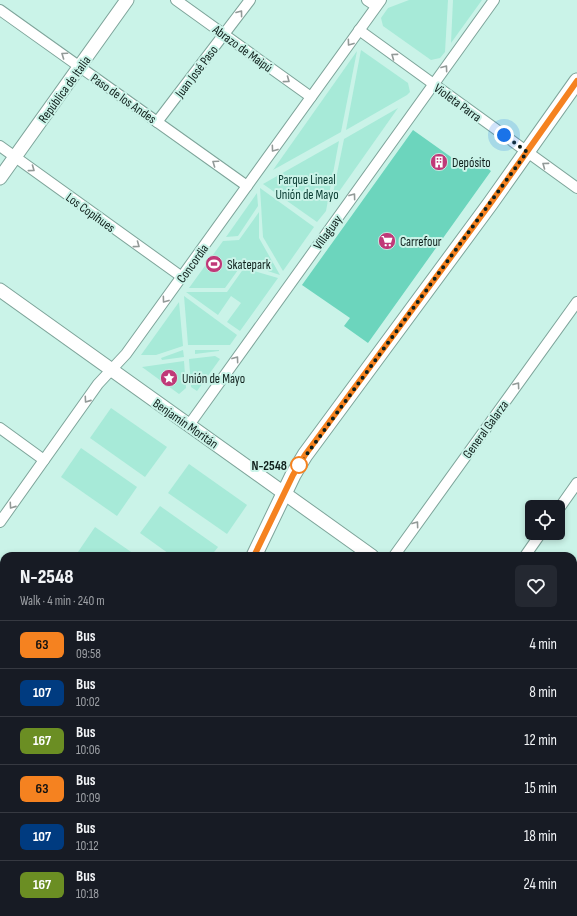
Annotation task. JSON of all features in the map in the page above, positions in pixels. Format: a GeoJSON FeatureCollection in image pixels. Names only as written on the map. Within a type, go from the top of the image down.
{"type":"FeatureCollection","features":[{"type":"Feature","properties":{"kind":"main road"},"geometry":{"type":"LineString","coordinates":[[256,552],[284,493],[305,455],[527,152],[577,81]]}},
{"type":"Feature","properties":{"kind":"street","name":"República de Italia"},"geometry":{"type":"LineString","coordinates":[[0,178],[127,0]]}},
{"type":"Feature","properties":{"kind":"street","name":"Abrazo de Maipú"},"geometry":{"type":"LineString","coordinates":[[176,0],[311,97]]}},
{"type":"Feature","properties":{"kind":"street","name":"Juan José Paso"},"geometry":{"type":"LineString","coordinates":[[157,122],[250,0]]}},
{"type":"Feature","properties":{"kind":"street"},"geometry":{"type":"LineString","coordinates":[[367,0],[378,3]]}},
{"type":"Feature","properties":{"kind":"street","name":"Villaguay"},"geometry":{"type":"LineString","coordinates":[[189,425],[494,0]]}},
{"type":"Feature","properties":{"kind":"street","name":"Concordia"},"geometry":{"type":"LineString","coordinates":[[0,522],[98,384],[122,359],[182,277],[378,3]]}},
{"type":"Feature","properties":{"kind":"street","name":"Paso de los Andes"},"geometry":{"type":"LineString","coordinates":[[0,10],[247,186]]}},
{"type":"Feature","properties":{"kind":"street","name":"Violeta Parra"},"geometry":{"type":"LineString","coordinates":[[359,30],[577,188]]}},
{"type":"Feature","properties":{"kind":"street","name":"Los Copihues"},"geometry":{"type":"LineString","coordinates":[[0,146],[182,277]]}},
{"type":"Feature","properties":{"kind":"street","name":"Benjamín Moritán"},"geometry":{"type":"LineString","coordinates":[[0,290],[366,552]]}},
{"type":"Feature","properties":{"kind":"street","name":"General Galarza"},"geometry":{"type":"LineString","coordinates":[[397,552],[577,302]]}},
{"type":"Feature","properties":{"kind":"street"},"geometry":{"type":"LineString","coordinates":[[0,428],[44,460]]}},
{"type":"Feature","properties":{"kind":"street"},"geometry":{"type":"LineString","coordinates":[[565,500],[577,483]]}},
{"type":"Feature","properties":{"kind":"street"},"geometry":{"type":"LineString","coordinates":[[528,552],[536,540]]}},
{"type":"Feature","properties":{"kind":"green space"},"geometry":{"type":"Polygon","coordinates":[[[409,0],[448,0],[445,52],[440,58],[431,60],[383,26],[381,18],[388,8],[409,0]]]}},
{"type":"Feature","properties":{"kind":"green space"},"geometry":{"type":"Polygon","coordinates":[[[453,0],[482,0],[451,43],[453,0]]]}},
{"type":"Feature","properties":{"kind":"green space"},"geometry":{"type":"Polygon","coordinates":[[[361,50],[408,83],[410,92],[346,130],[361,50]]]}},
{"type":"Feature","properties":{"kind":"green space","name":"Parque Lineal Unión de Mayo"},"geometry":{"type":"Polygon","coordinates":[[[357,51],[341,132],[273,170],[357,51]]]}},
{"type":"Feature","properties":{"kind":"green space","name":"Parque Lineal Unión de Mayo"},"geometry":{"type":"Polygon","coordinates":[[[398,108],[331,203],[344,139],[398,108]]]}},
{"type":"Feature","properties":{"kind":"green space","name":"Parque Lineal Unión de Mayo"},"geometry":{"type":"Polygon","coordinates":[[[339,141],[326,211],[317,222],[263,184],[339,141]]]}},
{"type":"Feature","properties":{"kind":"green space"},"geometry":{"type":"Polygon","coordinates":[[[260,188],[314,227],[283,271],[263,237],[260,188]]]}},
{"type":"Feature","properties":{"kind":"green space","name":"Parque Lineal Unión de Mayo"},"geometry":{"type":"Polygon","coordinates":[[[257,193],[258,206],[238,236],[226,237],[257,193]]]}},
{"type":"Feature","properties":{"kind":"green space","name":"Parque Lineal Unión de Mayo"},"geometry":{"type":"Polygon","coordinates":[[[259,212],[259,238],[280,275],[243,263],[225,288],[189,288],[223,241],[239,240],[259,212]]]}},
{"type":"Feature","properties":{"kind":"green space"},"geometry":{"type":"Polygon","coordinates":[[[244,268],[278,278],[240,331],[227,322],[241,303],[231,296],[218,315],[186,292],[227,292],[244,268]]]}},
{"type":"Feature","properties":{"kind":"green space"},"geometry":{"type":"Polygon","coordinates":[[[184,296],[237,335],[230,345],[188,345],[184,296]]]}},
{"type":"Feature","properties":{"kind":"green space"},"geometry":{"type":"Polygon","coordinates":[[[179,302],[183,346],[156,355],[141,355],[179,302]]]}},
{"type":"Feature","properties":{"kind":"green space"},"geometry":{"type":"Polygon","coordinates":[[[183,350],[184,357],[162,360],[161,358],[183,350]]]}},
{"type":"Feature","properties":{"kind":"green space"},"geometry":{"type":"Polygon","coordinates":[[[195,350],[219,350],[219,351],[195,354],[195,350]]]}},
{"type":"Feature","properties":{"kind":"green space"},"geometry":{"type":"Polygon","coordinates":[[[215,356],[220,359],[197,391],[191,387],[189,359],[215,356]]]}},
{"type":"Feature","properties":{"kind":"green space"},"geometry":{"type":"Polygon","coordinates":[[[184,361],[186,388],[179,394],[142,367],[184,361]]]}},
{"type":"Feature","properties":{"kind":"green space"},"geometry":{"type":"Polygon","coordinates":[[[111,408],[167,447],[145,477],[90,438],[111,408]]]}},
{"type":"Feature","properties":{"kind":"green space"},"geometry":{"type":"Polygon","coordinates":[[[81,448],[137,487],[117,516],[61,477],[81,448]]]}},
{"type":"Feature","properties":{"kind":"green space"},"geometry":{"type":"Polygon","coordinates":[[[189,464],[247,505],[227,534],[168,493],[189,464]]]}},
{"type":"Feature","properties":{"kind":"green space"},"geometry":{"type":"Polygon","coordinates":[[[160,506],[218,547],[214,552],[166,552],[140,533],[160,506]]]}},
{"type":"Feature","properties":{"kind":"green space"},"geometry":{"type":"Polygon","coordinates":[[[95,527],[131,552],[78,552],[95,527]]]}},
{"type":"Feature","properties":{"kind":"building","name":"Carrefour"},"geometry":{"type":"Polygon","coordinates":[[[413,130],[465,167],[472,157],[491,171],[368,343],[344,326],[350,318],[302,285],[413,130]]]}},
{"type":"Feature","properties":{"kind":"bus line","name":"63"},"geometry":{"type":"LineString","coordinates":[[256,552],[293,475],[305,455],[490,204],[577,81]]}},
{"type":"Feature","properties":{"kind":"place","name":"Depósito"},"geometry":{"type":"Point","coordinates":[439,162]}},
{"type":"Feature","properties":{"kind":"place","name":"Carrefour"},"geometry":{"type":"Point","coordinates":[387,241]}},
{"type":"Feature","properties":{"kind":"place","name":"Skatepark"},"geometry":{"type":"Point","coordinates":[214,264]}},
{"type":"Feature","properties":{"kind":"place","name":"Unión de Mayo"},"geometry":{"type":"Point","coordinates":[169,378]}},
{"type":"Feature","properties":{"kind":"place","name":"N-2548"},"geometry":{"type":"Point","coordinates":[299,465]}},
{"type":"Feature","properties":{"kind":"route"},"geometry":{"type":"LineString","coordinates":[[299,465],[527,152],[504,135]]}}]}
